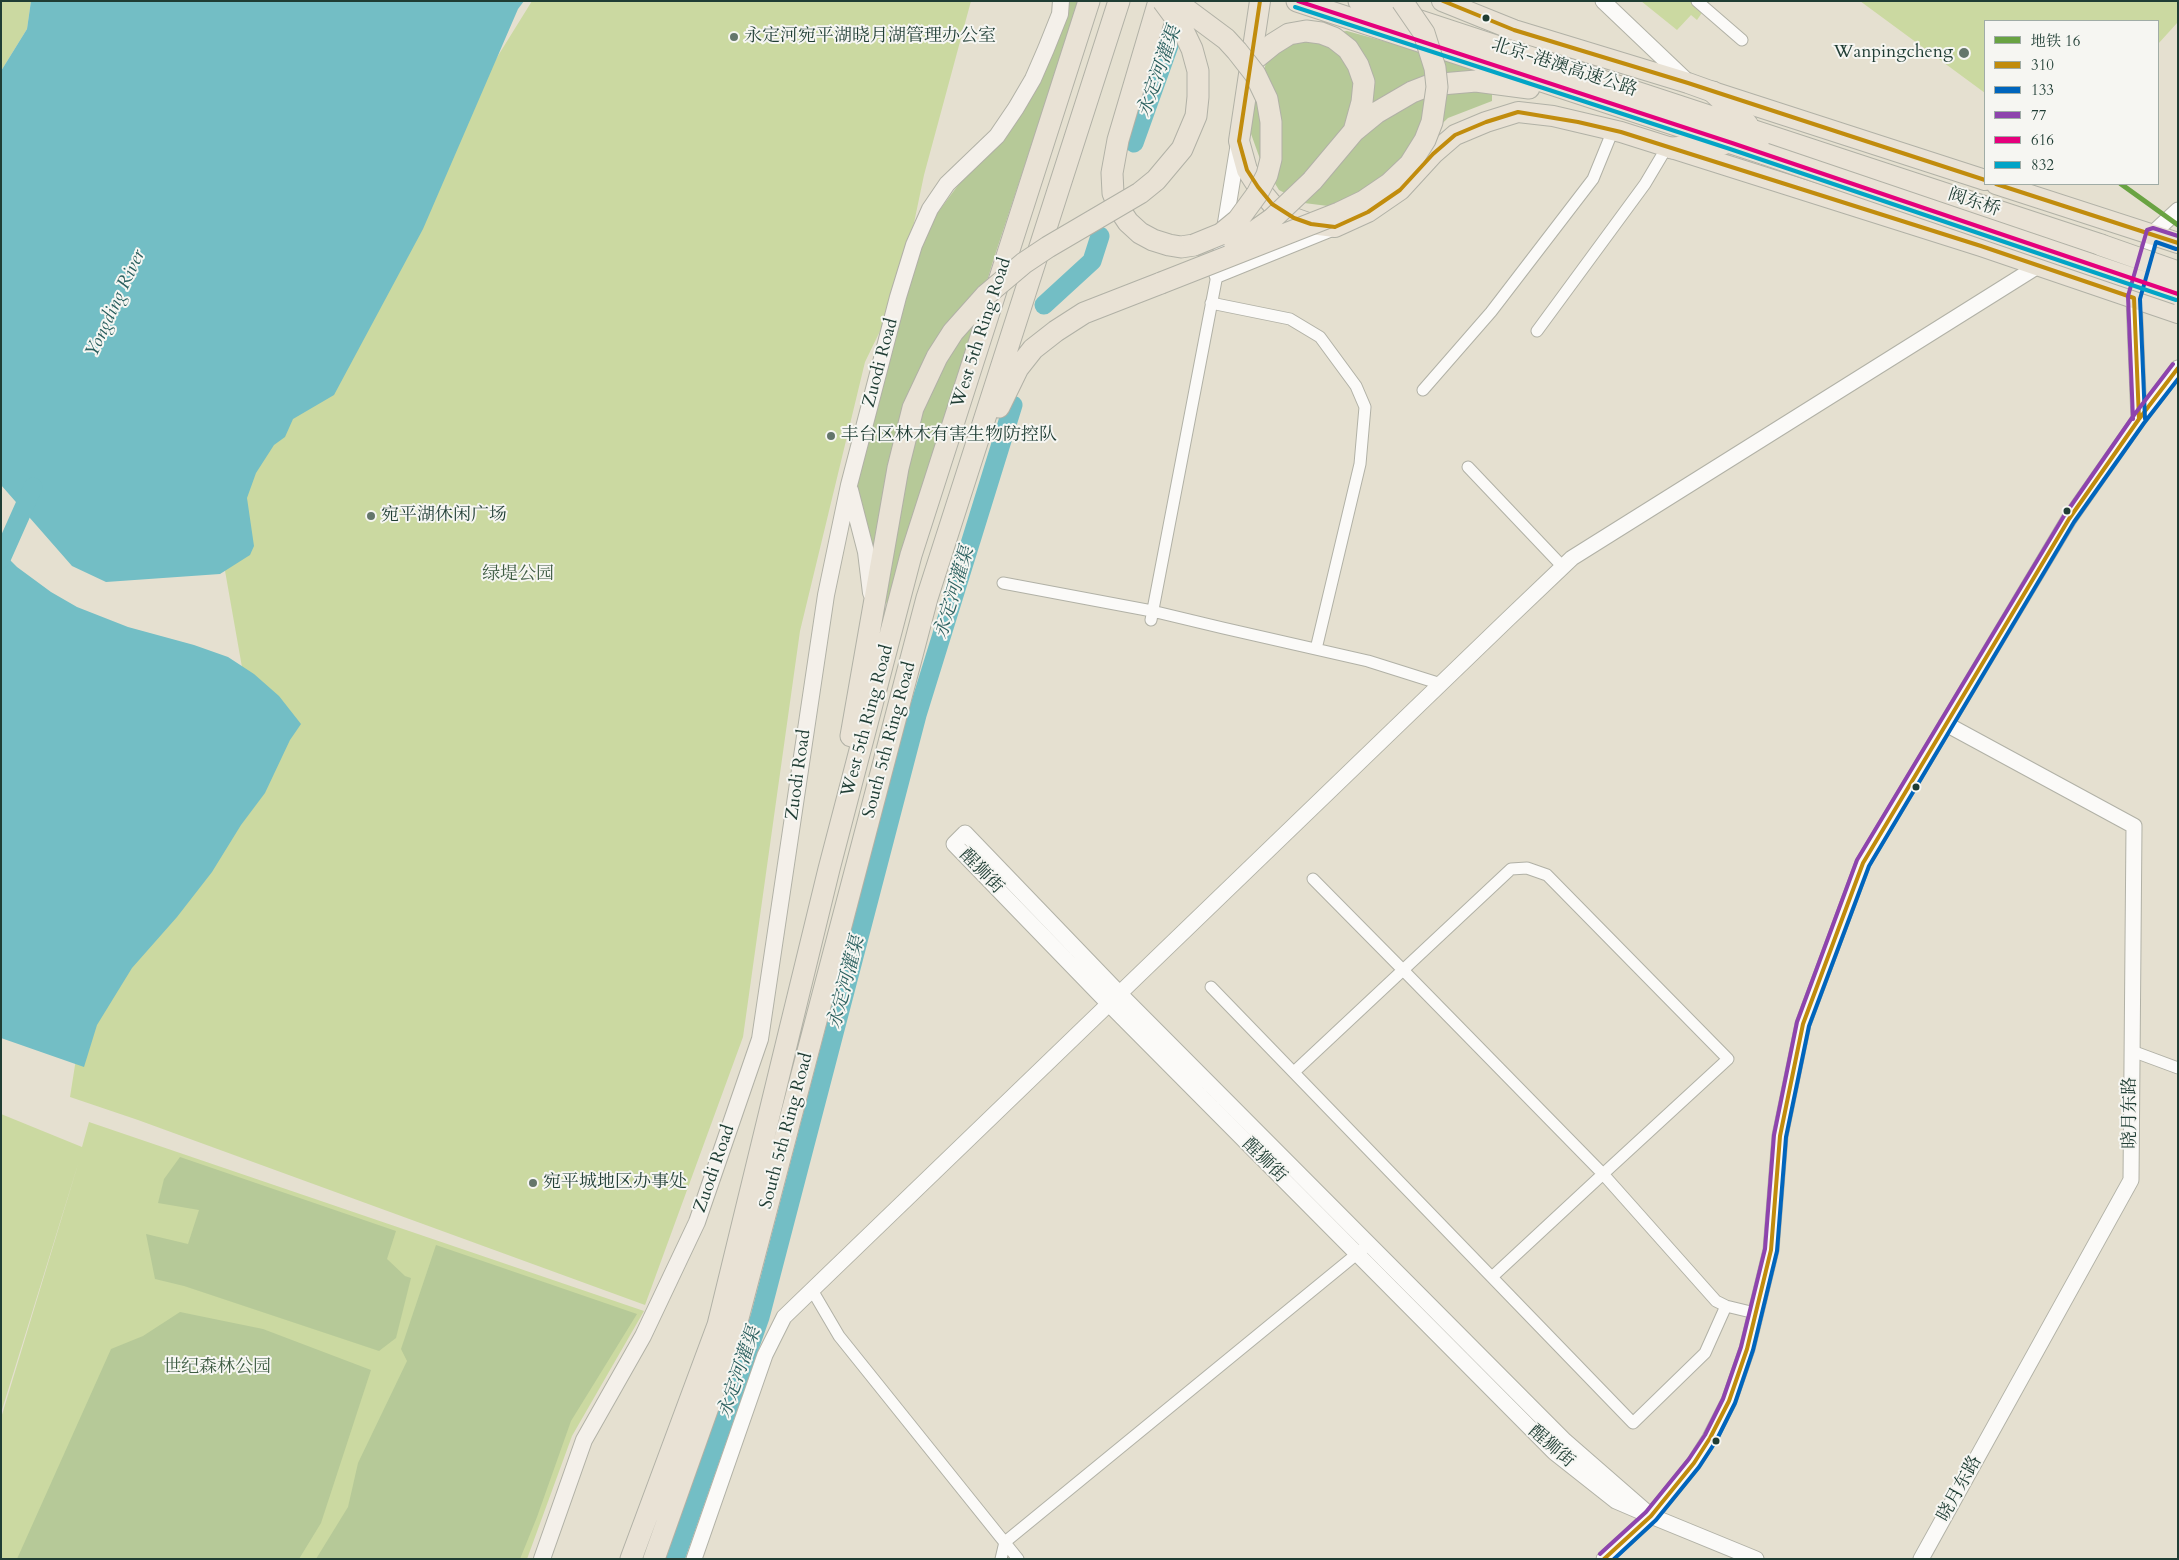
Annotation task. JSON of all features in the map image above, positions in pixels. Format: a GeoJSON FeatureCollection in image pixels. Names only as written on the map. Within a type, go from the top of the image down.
{"type":"FeatureCollection","features":[{"type":"Feature","properties":{"kind":"highway","name":"West 5th Ring Road"},"geometry":{"type":"LineString","coordinates":[[829,870],[911,555],[1089,1]]}},
{"type":"Feature","properties":{"kind":"highway","name":"West 5th Ring Road"},"geometry":{"type":"LineString","coordinates":[[968,468],[1119,1]]}},
{"type":"Feature","properties":{"kind":"highway"},"geometry":{"type":"LineString","coordinates":[[1159,1],[1118,140],[1112,173],[1114,193],[1120,210],[1128,222],[1140,233],[1153,240],[1180,247],[1194,245],[1221,234],[1238,220],[1257,194],[1271,159],[1271,122],[1267,99],[1255,74],[1237,51],[1226,38],[1175,1]]}},
{"type":"Feature","properties":{"kind":"highway"},"geometry":{"type":"LineString","coordinates":[[829,870],[872,609],[898,468],[913,408],[937,357],[953,332],[986,295],[1040,252],[1140,193],[1156,180],[1182,148],[1196,116],[1198,71],[1192,48],[1180,24],[1163,1]]}},
{"type":"Feature","properties":{"kind":"highway"},"geometry":{"type":"LineString","coordinates":[[1260,1],[1239,141],[1247,170],[1272,204],[1294,218],[1311,224],[1335,227],[1384,203],[1417,174],[1432,154],[1455,136],[1486,122],[1518,112],[1552,116],[1613,130],[1972,243],[2178,313]]}},
{"type":"Feature","properties":{"kind":"highway","name":"北京-港澳高速公路"},"geometry":{"type":"LineString","coordinates":[[1297,1],[1732,143],[1762,139]]}},
{"type":"Feature","properties":{"kind":"highway","name":"北京-港澳高速公路"},"geometry":{"type":"LineString","coordinates":[[1359,1],[1762,139]]}},
{"type":"Feature","properties":{"kind":"highway"},"geometry":{"type":"LineString","coordinates":[[968,468],[1018,368],[1033,349],[1056,331],[1084,312],[1161,283],[1211,270],[1339,213],[1364,201],[1388,184],[1410,164],[1425,140],[1432,122],[1437,87],[1435,68],[1424,32],[1402,1]]}},
{"type":"Feature","properties":{"kind":"highway"},"geometry":{"type":"LineString","coordinates":[[1442,1],[1514,30],[1688,82],[1712,92],[1984,180]]}},
{"type":"Feature","properties":{"kind":"highway"},"geometry":{"type":"LineString","coordinates":[[1252,61],[1289,34],[1306,31],[1321,33],[1334,38],[1348,50],[1358,65],[1364,82],[1362,102],[1354,132]]}},
{"type":"Feature","properties":{"kind":"highway"},"geometry":{"type":"LineString","coordinates":[[1211,270],[1272,219],[1312,181],[1354,132],[1376,113],[1406,95],[1430,85],[1476,81],[1506,84],[1607,102]]}},
{"type":"Feature","properties":{"kind":"highway"},"geometry":{"type":"LineString","coordinates":[[1712,92],[1762,139]]}},
{"type":"Feature","properties":{"kind":"highway","name":"阀东桥"},"geometry":{"type":"LineString","coordinates":[[1762,139],[2178,272]]}},
{"type":"Feature","properties":{"kind":"highway","name":"阀东桥"},"geometry":{"type":"LineString","coordinates":[[1762,139],[2178,294]]}},
{"type":"Feature","properties":{"kind":"highway"},"geometry":{"type":"LineString","coordinates":[[1669,148],[1732,143]]}},
{"type":"Feature","properties":{"kind":"highway"},"geometry":{"type":"LineString","coordinates":[[1999,185],[2178,243]]}},
{"type":"Feature","properties":{"kind":"highway","name":"South 5th Ring Road"},"geometry":{"type":"LineString","coordinates":[[654,1559],[733,1337],[927,598],[968,468]]}},
{"type":"Feature","properties":{"kind":"highway","name":"South 5th Ring Road"},"geometry":{"type":"LineString","coordinates":[[631,1559],[718,1326],[829,870]]}},
{"type":"Feature","properties":{"kind":"main road","name":"Zuodi Road"},"geometry":{"type":"LineString","coordinates":[[542,1559],[584,1440],[643,1336],[697,1222],[760,1039],[826,595],[849,485],[898,297],[914,245],[930,209],[947,184],[997,136],[1016,108],[1043,57],[1060,14],[1061,1]]}},
{"type":"Feature","properties":{"kind":"main road"},"geometry":{"type":"LineString","coordinates":[[849,485],[866,552],[872,609]]}},
{"type":"Feature","properties":{"kind":"street"},"geometry":{"type":"LineString","coordinates":[[1603,1],[1688,82]]}},
{"type":"Feature","properties":{"kind":"street"},"geometry":{"type":"LineString","coordinates":[[1697,1],[1742,40]]}},
{"type":"Feature","properties":{"kind":"street"},"geometry":{"type":"LineString","coordinates":[[1423,390],[1491,312],[1593,179],[1613,130]]}},
{"type":"Feature","properties":{"kind":"street"},"geometry":{"type":"LineString","coordinates":[[1151,616],[1211,303],[1211,270],[1239,141]]}},
{"type":"Feature","properties":{"kind":"street"},"geometry":{"type":"LineString","coordinates":[[1536,331],[1645,184],[1669,148]]}},
{"type":"Feature","properties":{"kind":"street"},"geometry":{"type":"LineString","coordinates":[[2139,419],[2134,298],[2152,234],[2178,210]]}},
{"type":"Feature","properties":{"kind":"street"},"geometry":{"type":"LineString","coordinates":[[1211,270],[1335,227]]}},
{"type":"Feature","properties":{"kind":"street"},"geometry":{"type":"LineString","coordinates":[[694,1559],[766,1355],[784,1317],[1441,684],[1580,553],[2038,266]]}},
{"type":"Feature","properties":{"kind":"street"},"geometry":{"type":"LineString","coordinates":[[1211,303],[1290,319],[1320,337],[1356,386],[1365,407],[1360,464],[1316,649]]}},
{"type":"Feature","properties":{"kind":"street"},"geometry":{"type":"LineString","coordinates":[[1604,1559],[1651,1516],[1694,1463],[1710,1438],[1729,1401],[1746,1348],[1771,1250],[1780,1136],[1803,1024],[1863,863],[2069,519],[2139,419],[2178,368]]}},
{"type":"Feature","properties":{"kind":"street"},"geometry":{"type":"LineString","coordinates":[[1468,467],[1563,567]]}},
{"type":"Feature","properties":{"kind":"street"},"geometry":{"type":"LineString","coordinates":[[1003,583],[1151,616],[1316,649],[1368,662],[1441,684]]}},
{"type":"Feature","properties":{"kind":"street","name":"晓月东路"},"geometry":{"type":"LineString","coordinates":[[1921,1559],[2131,1180],[2134,826],[1946,724]]}},
{"type":"Feature","properties":{"kind":"street","name":"醒狮街"},"geometry":{"type":"LineString","coordinates":[[1651,1516],[1565,1441],[1120,994],[965,833],[954,844],[1356,1255],[1554,1452],[1616,1501],[1651,1516],[1756,1559]]}},
{"type":"Feature","properties":{"kind":"street"},"geometry":{"type":"LineString","coordinates":[[1294,1072],[1511,869],[1527,868],[1547,875],[1728,1059],[1492,1277]]}},
{"type":"Feature","properties":{"kind":"street"},"geometry":{"type":"LineString","coordinates":[[1313,879],[1603,1174],[1716,1301],[1726,1306],[1755,1314]]}},
{"type":"Feature","properties":{"kind":"street"},"geometry":{"type":"LineString","coordinates":[[1211,986],[1633,1423],[1704,1353],[1726,1306]]}},
{"type":"Feature","properties":{"kind":"street"},"geometry":{"type":"LineString","coordinates":[[2132,1051],[2178,1068]]}},
{"type":"Feature","properties":{"kind":"street"},"geometry":{"type":"LineString","coordinates":[[1001,1559],[1004,1542],[1369,1244]]}},
{"type":"Feature","properties":{"kind":"street"},"geometry":{"type":"LineString","coordinates":[[812,1290],[839,1336],[1018,1559]]}},
{"type":"Feature","properties":{"kind":"green space"},"geometry":{"type":"Polygon","coordinates":[[[1,1],[31,1],[27,29],[1,71],[1,1]]]}},
{"type":"Feature","properties":{"kind":"green space","name":"绿堤公园"},"geometry":{"type":"Polygon","coordinates":[[[532,1],[971,1],[924,175],[900,290],[865,362],[800,631],[743,1037],[645,1305],[138,1120],[70,1097],[91,963],[255,741],[221,548],[279,393],[381,244],[532,1]]]}},
{"type":"Feature","properties":{"kind":"green space"},"geometry":{"type":"Polygon","coordinates":[[[1066,1],[1079,1],[994,258],[888,608],[871,552],[856,481],[921,240],[938,212],[962,180],[1004,138],[1066,1]]]}},
{"type":"Feature","properties":{"kind":"green space"},"geometry":{"type":"Polygon","coordinates":[[[1641,1],[1710,1],[1697,20],[1691,15],[1677,30],[1641,1]]]}},
{"type":"Feature","properties":{"kind":"green space"},"geometry":{"type":"Polygon","coordinates":[[[1860,1],[2178,1],[2178,22],[2159,43],[2159,20],[1984,20],[1984,92],[1860,1]]]}},
{"type":"Feature","properties":{"kind":"green space"},"geometry":{"type":"Polygon","coordinates":[[[1347,31],[1478,67],[1492,85],[1492,101],[1448,118],[1395,168],[1362,191],[1328,206],[1304,203],[1279,190],[1260,159],[1250,131],[1255,98],[1267,60],[1298,36],[1347,31]]]}},
{"type":"Feature","properties":{"kind":"green space","name":"世纪森林公园"},"geometry":{"type":"Polygon","coordinates":[[[1,1114],[82,1147],[89,1122],[644,1311],[572,1436],[527,1559],[1,1559],[1,1418],[79,1161],[1,1413],[1,1114]]]}},
{"type":"Feature","properties":{"kind":"green space"},"geometry":{"type":"Polygon","coordinates":[[[180,1157],[396,1231],[387,1259],[405,1276],[411,1278],[396,1338],[379,1351],[184,1286],[155,1279],[146,1234],[188,1244],[199,1210],[158,1203],[164,1179],[180,1157]]]}},
{"type":"Feature","properties":{"kind":"green space"},"geometry":{"type":"Polygon","coordinates":[[[436,1245],[637,1314],[571,1421],[520,1559],[316,1559],[348,1507],[358,1463],[407,1361],[401,1349],[436,1245]]]}},
{"type":"Feature","properties":{"kind":"green space"},"geometry":{"type":"Polygon","coordinates":[[[180,1312],[263,1329],[371,1370],[321,1523],[299,1559],[17,1559],[111,1349],[143,1336],[180,1312]]]}},
{"type":"Feature","properties":{"kind":"water"},"geometry":{"type":"Polygon","coordinates":[[[31,1],[524,1],[518,9],[423,229],[334,395],[293,419],[285,437],[274,445],[256,473],[247,498],[254,546],[250,555],[220,574],[106,582],[72,566],[1,485],[1,71],[27,29],[31,1]]]}},
{"type":"Feature","properties":{"kind":"water"},"geometry":{"type":"Polygon","coordinates":[[[1,551],[17,567],[51,592],[77,607],[128,627],[194,645],[228,657],[254,674],[279,696],[301,724],[290,740],[265,793],[241,825],[212,872],[177,917],[132,968],[97,1025],[84,1067],[1,1038],[1,551]]]}},
{"type":"Feature","properties":{"kind":"waterway","name":"永定河灌渠"},"geometry":{"type":"LineString","coordinates":[[1134,143],[1181,12]]}},
{"type":"Feature","properties":{"kind":"waterway","name":"永定河灌渠"},"geometry":{"type":"LineString","coordinates":[[1044,305],[1092,261],[1100,236]]}},
{"type":"Feature","properties":{"kind":"waterway","name":"永定河灌渠"},"geometry":{"type":"LineString","coordinates":[[675,1559],[760,1317],[917,715],[1013,405]]}},
{"type":"Feature","properties":{"kind":"waterway","name":"Yongding River"},"geometry":{"type":"LineString","coordinates":[[1,559],[33,487]]}},
{"type":"Feature","properties":{"kind":"metro line","name":"16"},"geometry":{"type":"LineString","coordinates":[[2122,185],[2178,225]]}},
{"type":"Feature","properties":{"kind":"transit line","name":"310"},"geometry":{"type":"LineString","coordinates":[[1260,1],[1239,141],[1247,170],[1258,187],[1272,204],[1294,218],[1311,224],[1335,227],[1368,212],[1400,190],[1433,154],[1455,135],[1486,122],[1518,112],[1578,122],[1621,132],[1981,246],[2134,298],[2139,419]]}},
{"type":"Feature","properties":{"kind":"transit line","name":"616"},"geometry":{"type":"LineString","coordinates":[[1298,1],[1732,143],[2178,294]]}},
{"type":"Feature","properties":{"kind":"transit line","name":"310"},"geometry":{"type":"LineString","coordinates":[[1443,1],[1514,30],[1688,83],[1984,180]]}},
{"type":"Feature","properties":{"kind":"transit line","name":"832"},"geometry":{"type":"LineString","coordinates":[[1295,7],[1730,149],[2176,300]]}},
{"type":"Feature","properties":{"kind":"transit line","name":"310"},"geometry":{"type":"LineString","coordinates":[[1999,185],[2178,243]]}},
{"type":"Feature","properties":{"kind":"transit line","name":"77"},"geometry":{"type":"LineString","coordinates":[[2133,419],[2128,296],[2147,230],[2153,228],[2178,236]]}},
{"type":"Feature","properties":{"kind":"transit line","name":"133"},"geometry":{"type":"LineString","coordinates":[[2145,419],[2140,299],[2156,242],[2176,249]]}},
{"type":"Feature","properties":{"kind":"transit line","name":"77"},"geometry":{"type":"LineString","coordinates":[[1600,1554],[1646,1512],[1689,1459],[1705,1435],[1723,1399],[1741,1347],[1765,1249],[1774,1135],[1797,1022],[1857,860],[2064,516],[2134,415],[2173,364]]}},
{"type":"Feature","properties":{"kind":"transit line","name":"310"},"geometry":{"type":"LineString","coordinates":[[1604,1559],[1651,1516],[1694,1463],[1710,1438],[1729,1401],[1747,1349],[1771,1250],[1780,1136],[1803,1024],[1863,863],[2069,519],[2139,419],[2178,368]]}},
{"type":"Feature","properties":{"kind":"transit line","name":"133"},"geometry":{"type":"LineString","coordinates":[[1614,1559],[1656,1520],[1699,1467],[1716,1441],[1735,1403],[1753,1350],[1777,1251],[1786,1137],[1809,1026],[1869,866],[2074,522],[2144,423],[2178,379]]}},
{"type":"Feature","properties":{"kind":"place","name":"永定河宛平湖晓月湖管理办公室"},"geometry":{"type":"Point","coordinates":[734,37]}},
{"type":"Feature","properties":{"kind":"place","name":"Wanpingcheng"},"geometry":{"type":"Point","coordinates":[1964,53]}},
{"type":"Feature","properties":{"kind":"place","name":"丰台区林木有害生物防控队"},"geometry":{"type":"Point","coordinates":[831,436]}},
{"type":"Feature","properties":{"kind":"place","name":"宛平湖休闲广场"},"geometry":{"type":"Point","coordinates":[371,516]}},
{"type":"Feature","properties":{"kind":"place","name":"宛平城地区办事处"},"geometry":{"type":"Point","coordinates":[533,1183]}}]}
